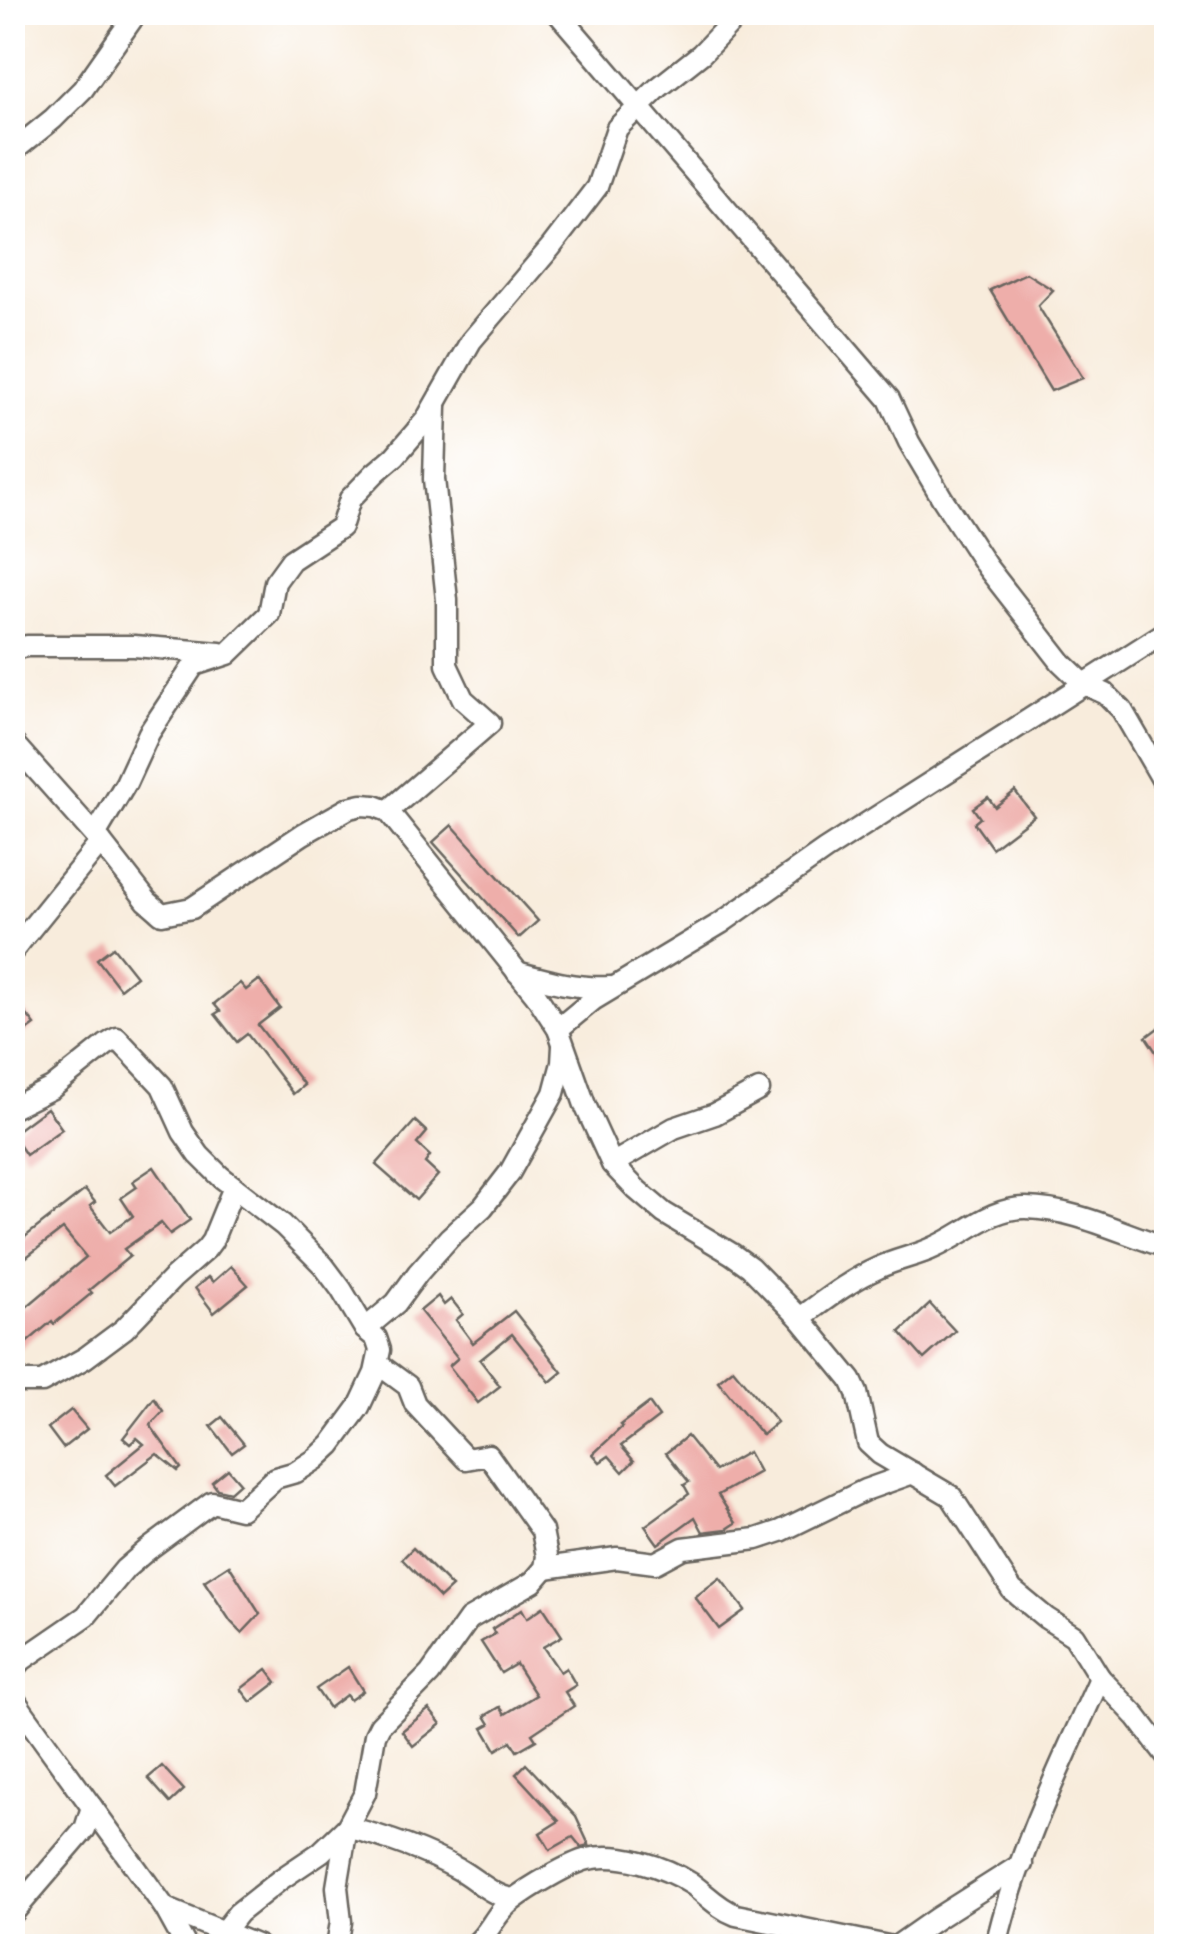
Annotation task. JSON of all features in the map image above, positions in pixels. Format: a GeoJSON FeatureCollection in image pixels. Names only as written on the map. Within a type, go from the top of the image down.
{"type":"FeatureCollection","features":[{"type":"Feature","properties":{"kind":"street"},"geometry":{"type":"LineString","coordinates":[[12,152],[83,89],[136,12]]}},
{"type":"Feature","properties":{"kind":"street"},"geometry":{"type":"LineString","coordinates":[[557,12],[890,399],[909,442],[987,567],[1060,662],[1122,710],[1166,786]]}},
{"type":"Feature","properties":{"kind":"street"},"geometry":{"type":"LineString","coordinates":[[12,952],[98,838],[149,733],[194,665],[228,654],[269,614],[275,582],[291,560],[341,527],[350,499],[426,420],[470,341],[551,247],[597,186],[618,128],[741,12]]}},
{"type":"Feature","properties":{"kind":"street"},"geometry":{"type":"LineString","coordinates":[[388,811],[490,723],[462,700],[447,665],[447,600],[434,479],[436,400]]}},
{"type":"Feature","properties":{"kind":"street"},"geometry":{"type":"LineString","coordinates":[[366,1330],[396,1303],[418,1273],[510,1172],[554,1093],[562,1063],[561,1036],[594,1000],[721,923],[824,850],[1166,632]]}},
{"type":"Feature","properties":{"kind":"street"},"geometry":{"type":"LineString","coordinates":[[12,649],[134,646],[228,654]]}},
{"type":"Feature","properties":{"kind":"street"},"geometry":{"type":"LineString","coordinates":[[12,742],[162,914],[192,908],[349,808],[362,805],[388,811],[518,972],[561,1036],[585,1105],[612,1164],[664,1213],[750,1268],[800,1318],[852,1380],[868,1443],[952,1496],[1012,1590],[1074,1636],[1100,1678],[1166,1755]]}},
{"type":"Feature","properties":{"kind":"street"},"geometry":{"type":"LineString","coordinates":[[518,972],[575,987],[617,986]]}},
{"type":"Feature","properties":{"kind":"street"},"geometry":{"type":"LineString","coordinates":[[12,1108],[52,1088],[117,1038],[162,1086],[200,1155],[221,1178],[283,1225],[323,1266],[366,1330],[376,1338],[380,1350],[360,1408],[316,1459],[296,1472],[274,1478],[241,1509],[212,1502],[146,1551],[86,1616],[22,1660],[12,1677]]}},
{"type":"Feature","properties":{"kind":"street"},"geometry":{"type":"LineString","coordinates":[[612,1164],[674,1128],[715,1114],[759,1090]]}},
{"type":"Feature","properties":{"kind":"street"},"geometry":{"type":"LineString","coordinates":[[12,1382],[42,1382],[85,1358],[124,1328],[206,1250],[234,1187]]}},
{"type":"Feature","properties":{"kind":"street"},"geometry":{"type":"LineString","coordinates":[[800,1318],[881,1266],[936,1247],[1003,1211],[1027,1208],[1077,1216],[1166,1247]]}},
{"type":"Feature","properties":{"kind":"street"},"geometry":{"type":"LineString","coordinates":[[217,1939],[238,1914],[321,1852],[347,1827],[366,1794],[374,1735],[380,1725],[430,1674],[469,1619],[533,1582],[545,1568],[542,1531],[498,1466],[488,1454],[466,1459],[414,1404],[408,1386],[378,1364]]}},
{"type":"Feature","properties":{"kind":"street"},"geometry":{"type":"LineString","coordinates":[[545,1568],[617,1558],[655,1563],[684,1548],[757,1539],[865,1490],[913,1473]]}},
{"type":"Feature","properties":{"kind":"street"},"geometry":{"type":"LineString","coordinates":[[996,1946],[1006,1901],[1045,1799],[1100,1678]]}},
{"type":"Feature","properties":{"kind":"street"},"geometry":{"type":"LineString","coordinates":[[13,1696],[164,1908],[186,1946]]}},
{"type":"Feature","properties":{"kind":"street"},"geometry":{"type":"LineString","coordinates":[[12,1914],[85,1828],[92,1806]]}},
{"type":"Feature","properties":{"kind":"street"},"geometry":{"type":"LineString","coordinates":[[347,1827],[420,1851],[495,1894],[513,1899]]}},
{"type":"Feature","properties":{"kind":"street"},"geometry":{"type":"LineString","coordinates":[[337,1946],[341,1922],[338,1887],[347,1827]]}},
{"type":"Feature","properties":{"kind":"street"},"geometry":{"type":"LineString","coordinates":[[473,1946],[513,1899],[579,1862],[612,1857],[646,1864],[690,1882],[716,1905],[736,1915],[888,1946]]}},
{"type":"Feature","properties":{"kind":"street"},"geometry":{"type":"LineString","coordinates":[[897,1946],[1022,1864]]}},
{"type":"Feature","properties":{"kind":"street"},"geometry":{"type":"LineString","coordinates":[[164,1908],[217,1939],[258,1946]]}},
{"type":"Feature","properties":{"kind":"building"},"geometry":{"type":"Polygon","coordinates":[[[1026,273],[1053,290],[1038,306],[1083,378],[1051,391],[990,290],[1026,273]]]}},
{"type":"Feature","properties":{"kind":"building"},"geometry":{"type":"Polygon","coordinates":[[[1015,791],[1034,816],[992,848],[974,823],[980,818],[973,808],[988,797],[995,807],[1015,791]]]}},
{"type":"Feature","properties":{"kind":"building"},"geometry":{"type":"Polygon","coordinates":[[[452,825],[538,921],[519,938],[433,842],[452,825]]]}},
{"type":"Feature","properties":{"kind":"building"},"geometry":{"type":"Polygon","coordinates":[[[113,947],[136,976],[120,989],[97,959],[113,947]]]}},
{"type":"Feature","properties":{"kind":"building"},"geometry":{"type":"Polygon","coordinates":[[[259,980],[280,1008],[258,1025],[304,1085],[293,1094],[247,1034],[237,1042],[215,1014],[220,1011],[214,1004],[240,983],[246,990],[259,980]]]}},
{"type":"Feature","properties":{"kind":"building"},"geometry":{"type":"Polygon","coordinates":[[[12,996],[35,1025],[12,1042],[12,996]]]}},
{"type":"Feature","properties":{"kind":"building"},"geometry":{"type":"Polygon","coordinates":[[[1166,1022],[1166,1067],[1146,1037],[1166,1022]]]}},
{"type":"Feature","properties":{"kind":"building"},"geometry":{"type":"Polygon","coordinates":[[[47,1108],[62,1129],[26,1155],[12,1134],[47,1108]]]}},
{"type":"Feature","properties":{"kind":"building"},"geometry":{"type":"Polygon","coordinates":[[[415,1121],[427,1132],[417,1144],[430,1156],[425,1163],[438,1175],[416,1200],[376,1165],[415,1121]]]}},
{"type":"Feature","properties":{"kind":"building"},"geometry":{"type":"Polygon","coordinates":[[[154,1167],[190,1220],[170,1234],[161,1223],[124,1249],[130,1256],[89,1290],[92,1293],[12,1355],[12,1314],[24,1309],[86,1257],[63,1229],[12,1268],[12,1247],[85,1190],[95,1202],[90,1206],[110,1232],[133,1216],[121,1198],[137,1187],[133,1181],[154,1167]]]}},
{"type":"Feature","properties":{"kind":"building"},"geometry":{"type":"Polygon","coordinates":[[[231,1266],[248,1285],[214,1313],[195,1288],[208,1277],[213,1282],[231,1266]]]}},
{"type":"Feature","properties":{"kind":"building"},"geometry":{"type":"Polygon","coordinates":[[[438,1296],[444,1305],[451,1299],[463,1314],[456,1320],[473,1343],[514,1311],[562,1372],[550,1382],[512,1334],[480,1360],[500,1386],[478,1403],[449,1366],[458,1358],[420,1311],[438,1296]]]}},
{"type":"Feature","properties":{"kind":"building"},"geometry":{"type":"Polygon","coordinates":[[[930,1304],[955,1331],[924,1359],[900,1332],[930,1304]]]}},
{"type":"Feature","properties":{"kind":"building"},"geometry":{"type":"Polygon","coordinates":[[[733,1369],[777,1422],[762,1435],[718,1381],[733,1369]]]}},
{"type":"Feature","properties":{"kind":"building"},"geometry":{"type":"Polygon","coordinates":[[[154,1398],[163,1411],[150,1425],[181,1468],[178,1471],[157,1454],[115,1486],[106,1475],[144,1444],[137,1438],[130,1444],[123,1438],[154,1398]]]}},
{"type":"Feature","properties":{"kind":"building"},"geometry":{"type":"Polygon","coordinates":[[[649,1403],[659,1417],[621,1446],[634,1461],[623,1472],[609,1456],[600,1462],[593,1454],[620,1425],[649,1403]]]}},
{"type":"Feature","properties":{"kind":"building"},"geometry":{"type":"Polygon","coordinates":[[[71,1410],[87,1429],[63,1448],[48,1428],[71,1410]]]}},
{"type":"Feature","properties":{"kind":"building"},"geometry":{"type":"Polygon","coordinates":[[[222,1417],[244,1444],[232,1453],[211,1426],[222,1417]]]}},
{"type":"Feature","properties":{"kind":"building"},"geometry":{"type":"Polygon","coordinates":[[[687,1436],[715,1471],[748,1452],[759,1472],[718,1495],[736,1523],[727,1529],[703,1532],[695,1517],[658,1544],[645,1526],[689,1494],[684,1485],[689,1482],[666,1453],[687,1436]]]}},
{"type":"Feature","properties":{"kind":"building"},"geometry":{"type":"Polygon","coordinates":[[[228,1469],[240,1483],[230,1492],[217,1489],[212,1482],[228,1469]]]}},
{"type":"Feature","properties":{"kind":"building"},"geometry":{"type":"Polygon","coordinates":[[[413,1548],[452,1587],[440,1598],[402,1559],[413,1548]]]}},
{"type":"Feature","properties":{"kind":"building"},"geometry":{"type":"Polygon","coordinates":[[[229,1565],[260,1614],[242,1633],[204,1581],[229,1565]]]}},
{"type":"Feature","properties":{"kind":"building"},"geometry":{"type":"Polygon","coordinates":[[[720,1578],[745,1610],[719,1629],[695,1597],[720,1578]]]}},
{"type":"Feature","properties":{"kind":"building"},"geometry":{"type":"Polygon","coordinates":[[[543,1607],[562,1636],[543,1647],[560,1672],[566,1668],[576,1685],[565,1692],[574,1706],[532,1734],[536,1740],[517,1751],[511,1741],[496,1750],[483,1728],[490,1724],[485,1716],[500,1707],[505,1714],[536,1695],[516,1664],[501,1673],[481,1642],[495,1634],[492,1629],[522,1609],[527,1618],[543,1607]]]}},
{"type":"Feature","properties":{"kind":"building"},"geometry":{"type":"Polygon","coordinates":[[[348,1667],[363,1691],[350,1700],[346,1695],[329,1708],[316,1689],[348,1667]]]}},
{"type":"Feature","properties":{"kind":"building"},"geometry":{"type":"Polygon","coordinates":[[[267,1669],[277,1682],[251,1702],[241,1689],[267,1669]]]}},
{"type":"Feature","properties":{"kind":"building"},"geometry":{"type":"Polygon","coordinates":[[[429,1709],[441,1724],[413,1746],[402,1731],[429,1709]]]}},
{"type":"Feature","properties":{"kind":"building"},"geometry":{"type":"Polygon","coordinates":[[[526,1764],[576,1817],[589,1845],[581,1847],[573,1837],[550,1850],[540,1833],[559,1821],[516,1774],[526,1764]]]}},
{"type":"Feature","properties":{"kind":"building"},"geometry":{"type":"Polygon","coordinates":[[[162,1766],[184,1790],[170,1803],[148,1778],[162,1766]]]}}]}
